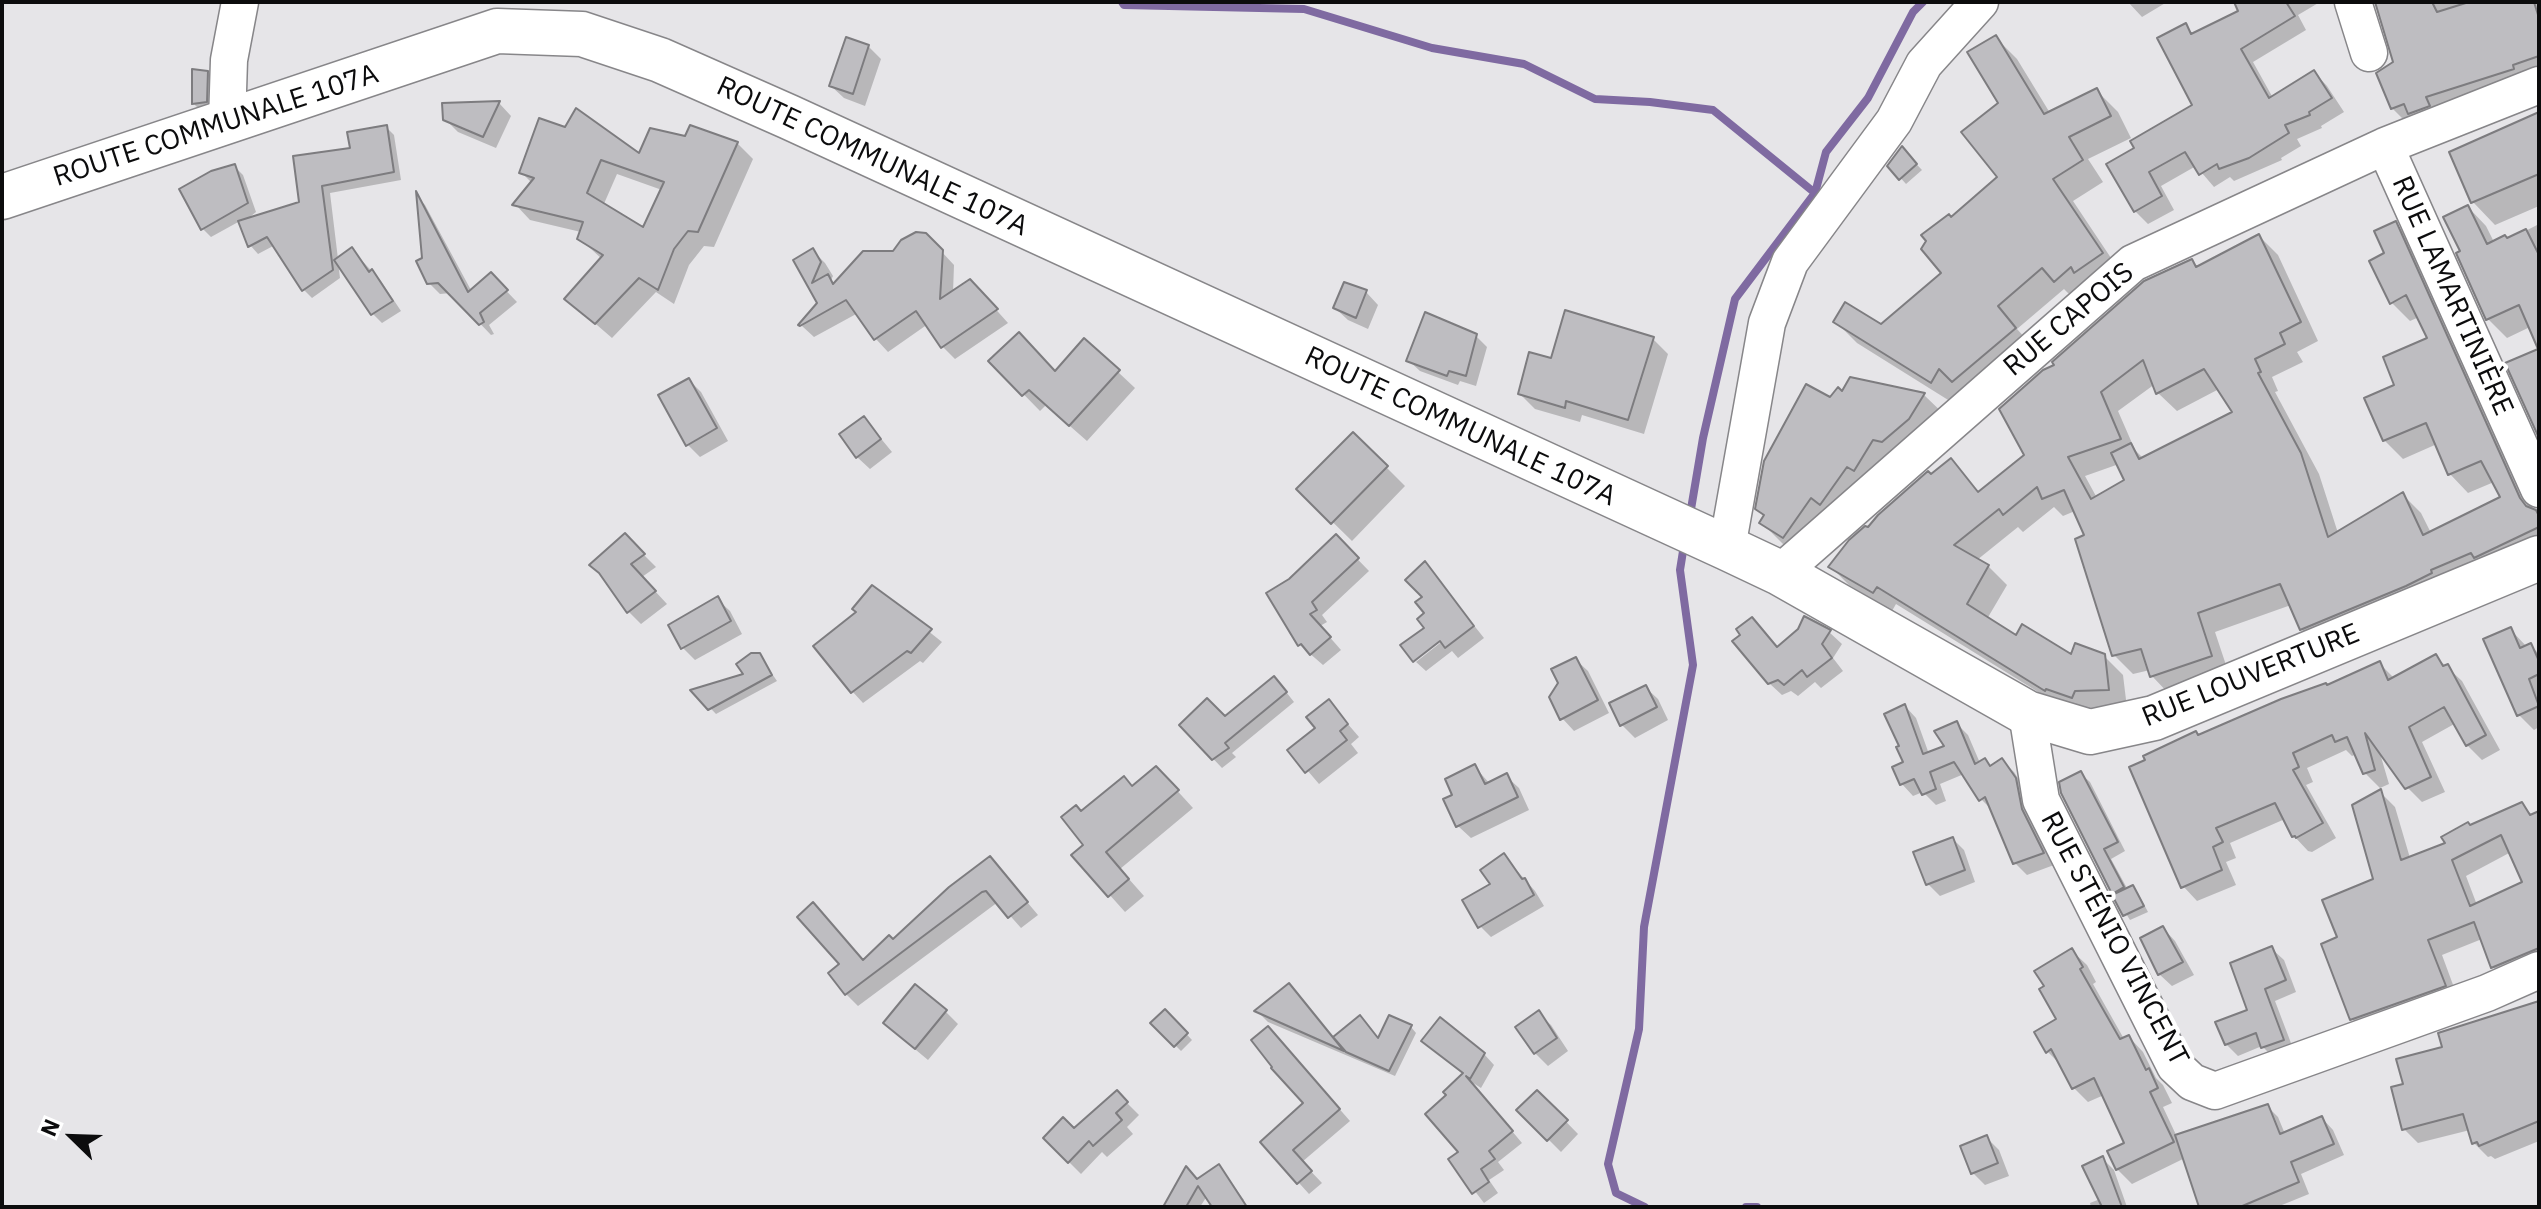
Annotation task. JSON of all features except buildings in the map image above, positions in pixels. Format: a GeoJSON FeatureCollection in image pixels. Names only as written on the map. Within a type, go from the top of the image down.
{"type":"FeatureCollection","features":[{"type":"Feature","properties":{"kind":"main road","name":"ROUTE COMMUNALE 107A"},"geometry":{"type":"LineString","coordinates":[[2,197],[497,31],[582,34],[660,60],[775,111],[1718,544]]}},
{"type":"Feature","properties":{"kind":"main road","name":"RUE LOUVERTURE"},"geometry":{"type":"LineString","coordinates":[[1718,544],[1780,573],[2027,713],[2090,732],[2154,718],[2539,558]]}},
{"type":"Feature","properties":{"kind":"street"},"geometry":{"type":"LineString","coordinates":[[227,122],[229,60],[240,2]]}},
{"type":"Feature","properties":{"kind":"street"},"geometry":{"type":"LineString","coordinates":[[1718,544],[1767,323],[1790,262],[1894,121],[1924,64],[1980,2]]}},
{"type":"Feature","properties":{"kind":"street"},"geometry":{"type":"LineString","coordinates":[[2353,2],[2369,53]]}},
{"type":"Feature","properties":{"kind":"street","name":"RUE CAPOIS"},"geometry":{"type":"LineString","coordinates":[[1780,573],[2133,263],[2385,146],[2539,85]]}},
{"type":"Feature","properties":{"kind":"street","name":"RUE LAMARTINIÈRE"},"geometry":{"type":"LineString","coordinates":[[2385,146],[2539,489]]}},
{"type":"Feature","properties":{"kind":"street","name":"RUE STÉNIO VINCENT"},"geometry":{"type":"LineString","coordinates":[[2027,713],[2041,800],[2175,1066],[2192,1082],[2215,1091],[2487,993],[2539,970]]}},
{"type":"Feature","properties":{"kind":"waterway"},"geometry":{"type":"LineString","coordinates":[[1122,2],[1124,5],[1304,9],[1432,48],[1524,64],[1595,99],[1713,110],[1815,193],[1735,299],[1703,438],[1690,515]]}},
{"type":"Feature","properties":{"kind":"waterway"},"geometry":{"type":"LineString","coordinates":[[1815,193],[1826,152],[1868,98],[1913,12],[1923,2]]}},
{"type":"Feature","properties":{"kind":"waterway"},"geometry":{"type":"LineString","coordinates":[[1645,1207],[1616,1193],[1608,1164],[1639,1029],[1644,927],[1693,665],[1680,570],[1684,545]]}},
{"type":"Feature","properties":{"kind":"waterway"},"geometry":{"type":"LineString","coordinates":[[1746,1207],[1757,1207]]}}]}
